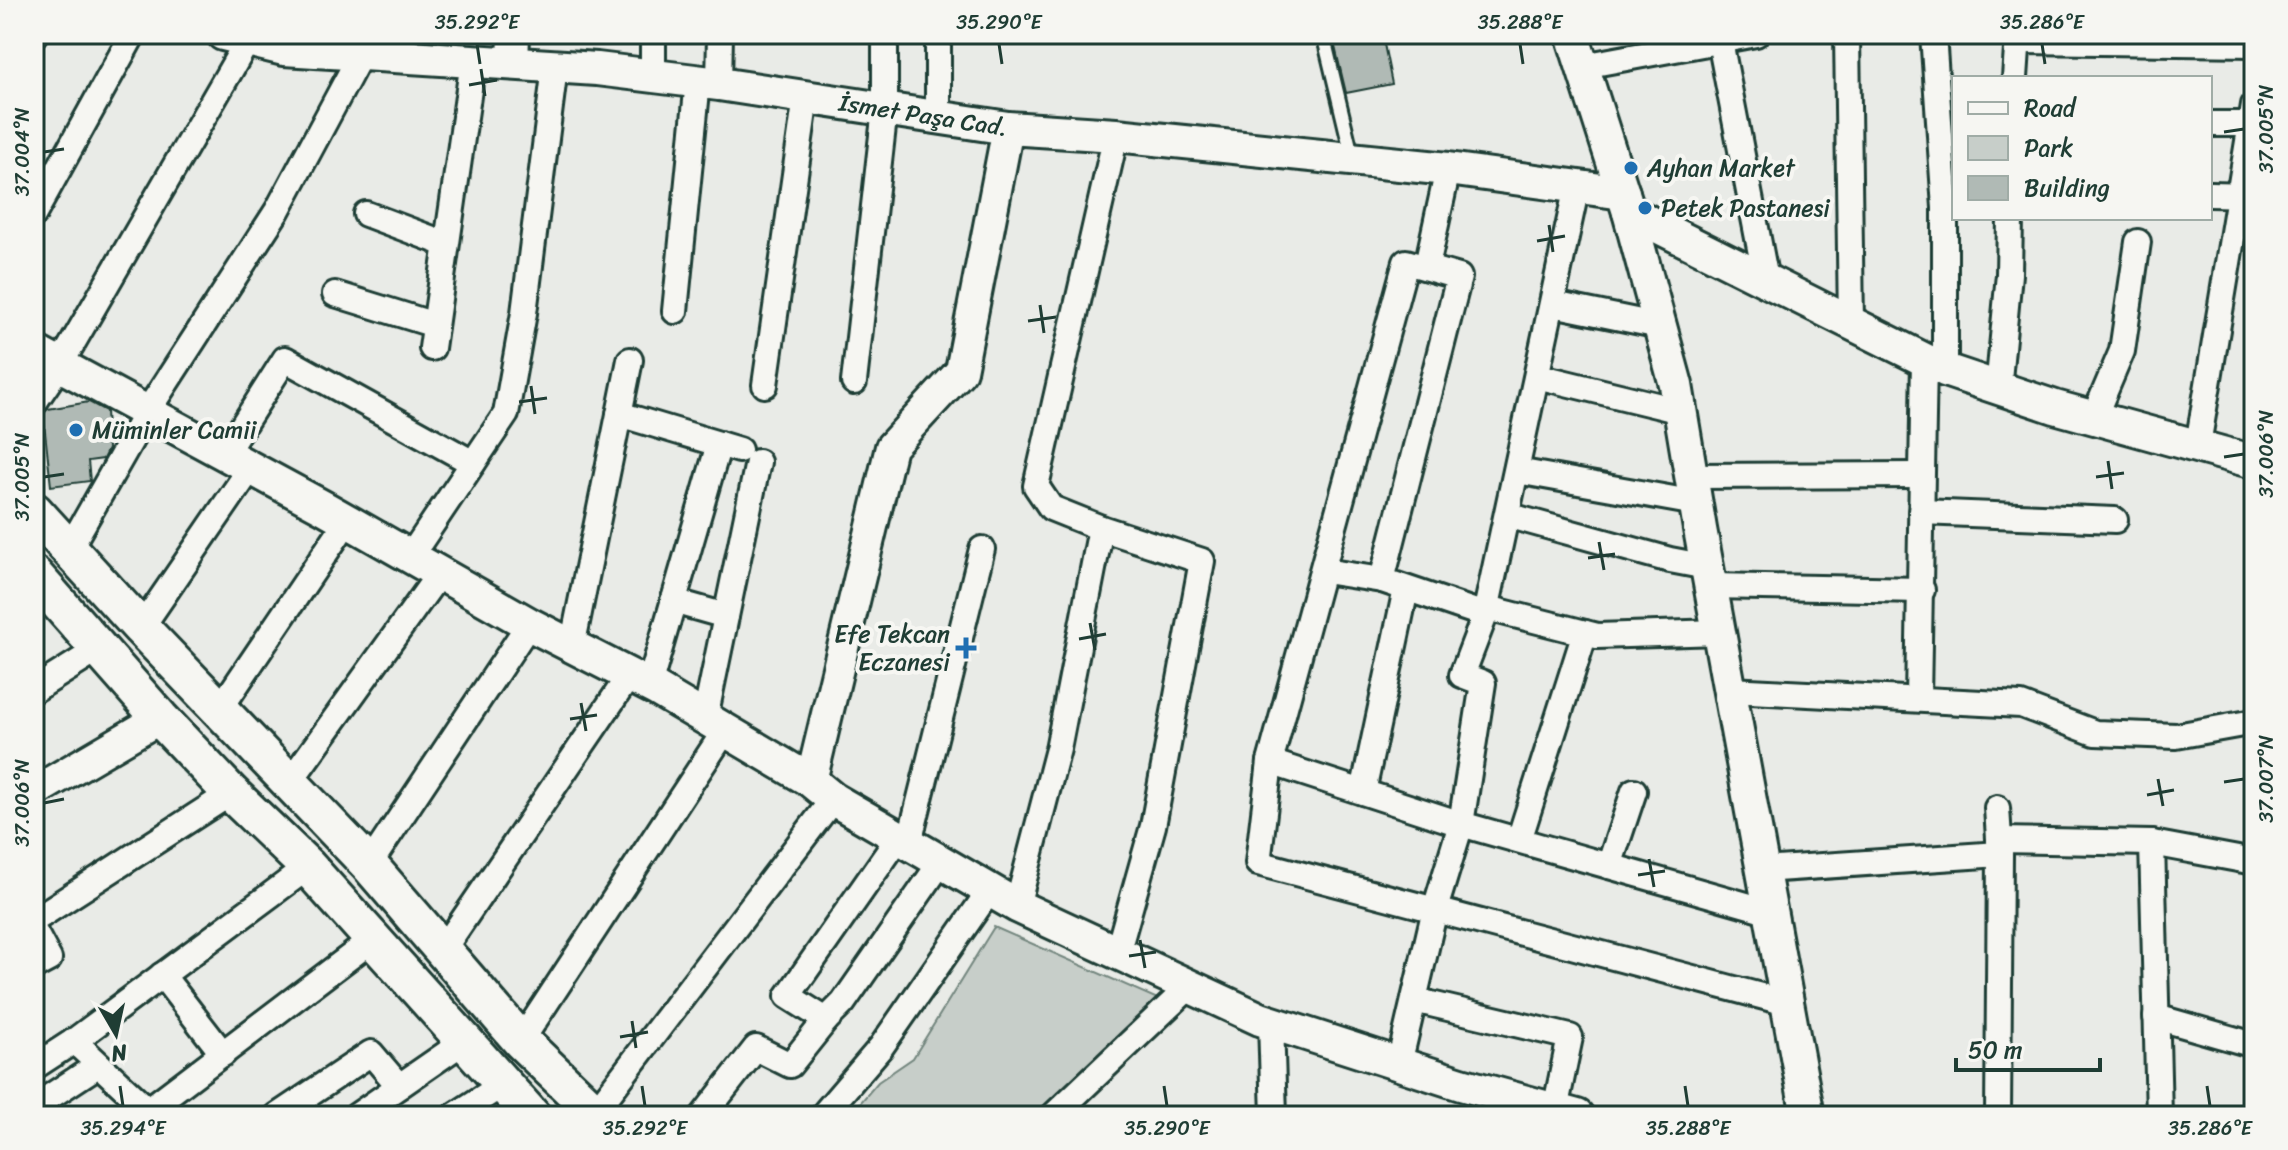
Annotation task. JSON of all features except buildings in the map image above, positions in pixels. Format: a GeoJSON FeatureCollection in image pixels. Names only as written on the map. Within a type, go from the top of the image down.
{"type":"FeatureCollection","features":[{"type":"Feature","properties":{"kind":"main road"},"geometry":{"type":"LineString","coordinates":[[1572,34],[1626,202],[1681,411],[1808,1116]]}},
{"type":"Feature","properties":{"kind":"main road","name":"İsmet Paşa Cad."},"geometry":{"type":"LineString","coordinates":[[253,38],[284,49],[361,54],[416,46],[473,61],[514,49],[555,67],[708,83],[1008,128],[1116,135],[1353,159],[1577,186],[1626,202],[1766,280],[1935,365],[1998,390],[2254,462]]}},
{"type":"Feature","properties":{"kind":"main road"},"geometry":{"type":"LineString","coordinates":[[47,358],[716,724],[1003,898],[1117,954],[1271,1023],[1566,1113]]}},
{"type":"Feature","properties":{"kind":"main road"},"geometry":{"type":"LineString","coordinates":[[34,511],[141,628],[369,865],[521,1041],[597,1114]]}},
{"type":"Feature","properties":{"kind":"main road"},"geometry":{"type":"LineString","coordinates":[[34,575],[160,718],[231,793],[308,867],[532,1116]]}},
{"type":"Feature","properties":{"kind":"street"},"geometry":{"type":"LineString","coordinates":[[34,214],[133,34]]}},
{"type":"Feature","properties":{"kind":"street"},"geometry":{"type":"LineString","coordinates":[[653,34],[653,76]]}},
{"type":"Feature","properties":{"kind":"street"},"geometry":{"type":"LineString","coordinates":[[675,311],[708,83],[720,34]]}},
{"type":"Feature","properties":{"kind":"street"},"geometry":{"type":"LineString","coordinates":[[854,382],[885,109],[885,34]]}},
{"type":"Feature","properties":{"kind":"street"},"geometry":{"type":"LineString","coordinates":[[938,34],[938,117]]}},
{"type":"Feature","properties":{"kind":"street"},"geometry":{"type":"LineString","coordinates":[[1583,66],[1675,42],[1720,41],[1756,34]]}},
{"type":"Feature","properties":{"kind":"street"},"geometry":{"type":"LineString","coordinates":[[1847,34],[1851,324]]}},
{"type":"Feature","properties":{"kind":"street"},"geometry":{"type":"LineString","coordinates":[[1918,699],[1922,590],[1920,475],[1935,365],[1945,208],[1933,34]]}},
{"type":"Feature","properties":{"kind":"street"},"geometry":{"type":"LineString","coordinates":[[2015,76],[2018,37],[2254,44]]}},
{"type":"Feature","properties":{"kind":"street"},"geometry":{"type":"LineString","coordinates":[[34,403],[47,358],[253,38]]}},
{"type":"Feature","properties":{"kind":"street"},"geometry":{"type":"LineString","coordinates":[[1720,41],[1766,280]]}},
{"type":"Feature","properties":{"kind":"street"},"geometry":{"type":"LineString","coordinates":[[69,549],[147,412],[277,211],[361,54]]}},
{"type":"Feature","properties":{"kind":"street"},"geometry":{"type":"LineString","coordinates":[[335,294],[433,336],[473,61]]}},
{"type":"Feature","properties":{"kind":"street"},"geometry":{"type":"LineString","coordinates":[[410,557],[506,414],[524,313],[555,67]]}},
{"type":"Feature","properties":{"kind":"street"},"geometry":{"type":"LineString","coordinates":[[765,385],[806,97]]}},
{"type":"Feature","properties":{"kind":"street"},"geometry":{"type":"LineString","coordinates":[[2198,445],[2246,195],[2252,115],[2212,124]]}},
{"type":"Feature","properties":{"kind":"street"},"geometry":{"type":"LineString","coordinates":[[597,1114],[822,790],[891,447],[961,371],[1008,128]]}},
{"type":"Feature","properties":{"kind":"street"},"geometry":{"type":"LineString","coordinates":[[1116,135],[1036,486],[1051,508],[1202,561],[1153,826],[1117,954]]}},
{"type":"Feature","properties":{"kind":"street"},"geometry":{"type":"LineString","coordinates":[[1427,266],[1448,169]]}},
{"type":"Feature","properties":{"kind":"street"},"geometry":{"type":"LineString","coordinates":[[1399,1064],[1435,909],[1461,824],[1483,683],[1462,675],[1486,611],[1577,186]]}},
{"type":"Feature","properties":{"kind":"street"},"geometry":{"type":"LineString","coordinates":[[2212,194],[2246,195]]}},
{"type":"Feature","properties":{"kind":"street"},"geometry":{"type":"LineString","coordinates":[[366,214],[446,244]]}},
{"type":"Feature","properties":{"kind":"street"},"geometry":{"type":"LineString","coordinates":[[1998,390],[2009,274],[2010,220]]}},
{"type":"Feature","properties":{"kind":"street"},"geometry":{"type":"LineString","coordinates":[[2094,417],[2122,351],[2138,242]]}},
{"type":"Feature","properties":{"kind":"street"},"geometry":{"type":"LineString","coordinates":[[1382,580],[1459,277],[1406,262],[1270,762],[1258,863],[1787,1003]]}},
{"type":"Feature","properties":{"kind":"street"},"geometry":{"type":"LineString","coordinates":[[1553,304],[1660,326]]}},
{"type":"Feature","properties":{"kind":"street"},"geometry":{"type":"LineString","coordinates":[[141,628],[237,462],[285,359],[473,463]]}},
{"type":"Feature","properties":{"kind":"street"},"geometry":{"type":"LineString","coordinates":[[572,647],[630,360]]}},
{"type":"Feature","properties":{"kind":"street"},"geometry":{"type":"LineString","coordinates":[[1537,376],[1681,411]]}},
{"type":"Feature","properties":{"kind":"street"},"geometry":{"type":"LineString","coordinates":[[619,414],[739,452]]}},
{"type":"Feature","properties":{"kind":"street"},"geometry":{"type":"LineString","coordinates":[[442,951],[639,681],[739,452]]}},
{"type":"Feature","properties":{"kind":"street"},"geometry":{"type":"LineString","coordinates":[[521,1041],[716,724],[739,452]]}},
{"type":"Feature","properties":{"kind":"street"},"geometry":{"type":"LineString","coordinates":[[1517,471],[1694,490],[1920,475]]}},
{"type":"Feature","properties":{"kind":"street"},"geometry":{"type":"LineString","coordinates":[[1921,512],[2115,520]]}},
{"type":"Feature","properties":{"kind":"street"},"geometry":{"type":"LineString","coordinates":[[1507,515],[1670,560],[1709,577],[1922,590]]}},
{"type":"Feature","properties":{"kind":"street"},"geometry":{"type":"LineString","coordinates":[[220,709],[347,521]]}},
{"type":"Feature","properties":{"kind":"street"},"geometry":{"type":"LineString","coordinates":[[822,1116],[1003,898],[1058,749],[1101,528]]}},
{"type":"Feature","properties":{"kind":"street"},"geometry":{"type":"LineString","coordinates":[[826,1020],[788,996],[904,840],[982,549]]}},
{"type":"Feature","properties":{"kind":"street"},"geometry":{"type":"LineString","coordinates":[[1324,571],[1382,580],[1486,611],[1597,636],[1719,632]]}},
{"type":"Feature","properties":{"kind":"street"},"geometry":{"type":"LineString","coordinates":[[289,783],[439,574]]}},
{"type":"Feature","properties":{"kind":"street"},"geometry":{"type":"LineString","coordinates":[[1363,792],[1406,589]]}},
{"type":"Feature","properties":{"kind":"street"},"geometry":{"type":"LineString","coordinates":[[673,601],[726,616]]}},
{"type":"Feature","properties":{"kind":"street"},"geometry":{"type":"LineString","coordinates":[[369,865],[529,624]]}},
{"type":"Feature","properties":{"kind":"street"},"geometry":{"type":"LineString","coordinates":[[1519,840],[1585,633]]}},
{"type":"Feature","properties":{"kind":"street"},"geometry":{"type":"LineString","coordinates":[[34,690],[99,649]]}},
{"type":"Feature","properties":{"kind":"street"},"geometry":{"type":"LineString","coordinates":[[1730,690],[2021,705],[2095,733],[2176,736],[2254,722]]}},
{"type":"Feature","properties":{"kind":"street"},"geometry":{"type":"LineString","coordinates":[[34,792],[160,718]]}},
{"type":"Feature","properties":{"kind":"street"},"geometry":{"type":"LineString","coordinates":[[1270,762],[1461,824],[1771,912]]}},
{"type":"Feature","properties":{"kind":"street"},"geometry":{"type":"LineString","coordinates":[[1609,866],[1634,791]]}},
{"type":"Feature","properties":{"kind":"street"},"geometry":{"type":"LineString","coordinates":[[34,920],[231,793]]}},
{"type":"Feature","properties":{"kind":"street"},"geometry":{"type":"LineString","coordinates":[[1997,808],[2000,847],[1998,1116]]}},
{"type":"Feature","properties":{"kind":"street"},"geometry":{"type":"LineString","coordinates":[[1763,870],[2000,847],[2152,843],[2254,862]]}},
{"type":"Feature","properties":{"kind":"street"},"geometry":{"type":"LineString","coordinates":[[2152,843],[2159,1116]]}},
{"type":"Feature","properties":{"kind":"street"},"geometry":{"type":"LineString","coordinates":[[703,1116],[756,1048],[790,1065],[843,1003],[941,862]]}},
{"type":"Feature","properties":{"kind":"street"},"geometry":{"type":"LineString","coordinates":[[34,1067],[74,1041],[308,867]]}},
{"type":"Feature","properties":{"kind":"street"},"geometry":{"type":"LineString","coordinates":[[34,931],[49,959],[34,967]]}},
{"type":"Feature","properties":{"kind":"street"},"geometry":{"type":"LineString","coordinates":[[74,1041],[144,1113],[372,940]]}},
{"type":"Feature","properties":{"kind":"street"},"geometry":{"type":"LineString","coordinates":[[162,975],[223,1054]]}},
{"type":"Feature","properties":{"kind":"street"},"geometry":{"type":"LineString","coordinates":[[1068,1111],[1189,987]]}},
{"type":"Feature","properties":{"kind":"street"},"geometry":{"type":"LineString","coordinates":[[1414,1000],[1570,1037],[1566,1113]]}},
{"type":"Feature","properties":{"kind":"street"},"geometry":{"type":"LineString","coordinates":[[2156,1017],[2254,1045]]}},
{"type":"Feature","properties":{"kind":"street"},"geometry":{"type":"LineString","coordinates":[[1271,1023],[1274,1116]]}},
{"type":"Feature","properties":{"kind":"street"},"geometry":{"type":"LineString","coordinates":[[356,1116],[466,1040]]}},
{"type":"Feature","properties":{"kind":"street"},"geometry":{"type":"LineString","coordinates":[[277,1116],[371,1053],[399,1086]]}},
{"type":"Feature","properties":{"kind":"street"},"geometry":{"type":"LineString","coordinates":[[34,1107],[98,1065]]}},
{"type":"Feature","properties":{"kind":"street"},"geometry":{"type":"LineString","coordinates":[[454,1116],[505,1083]]}},
{"type":"Feature","properties":{"kind":"lane"},"geometry":{"type":"LineString","coordinates":[[1323,34],[1353,159]]}},
{"type":"Feature","properties":{"kind":"green space"},"geometry":{"type":"Polygon","coordinates":[[[994,927],[1160,1000],[1036,1116],[849,1116],[878,1082],[913,1058],[994,927]]]}},
{"type":"Feature","properties":{"kind":"place","name":"Ayhan Market"},"geometry":{"type":"Point","coordinates":[1631,168]}},
{"type":"Feature","properties":{"kind":"place","name":"Petek Pastanesi"},"geometry":{"type":"Point","coordinates":[1645,208]}},
{"type":"Feature","properties":{"kind":"place","name":"Müminler Camii"},"geometry":{"type":"Point","coordinates":[76,430]}},
{"type":"Feature","properties":{"kind":"place","name":"Efe Tekcan Eczanesi"},"geometry":{"type":"Point","coordinates":[966,648]}}]}
